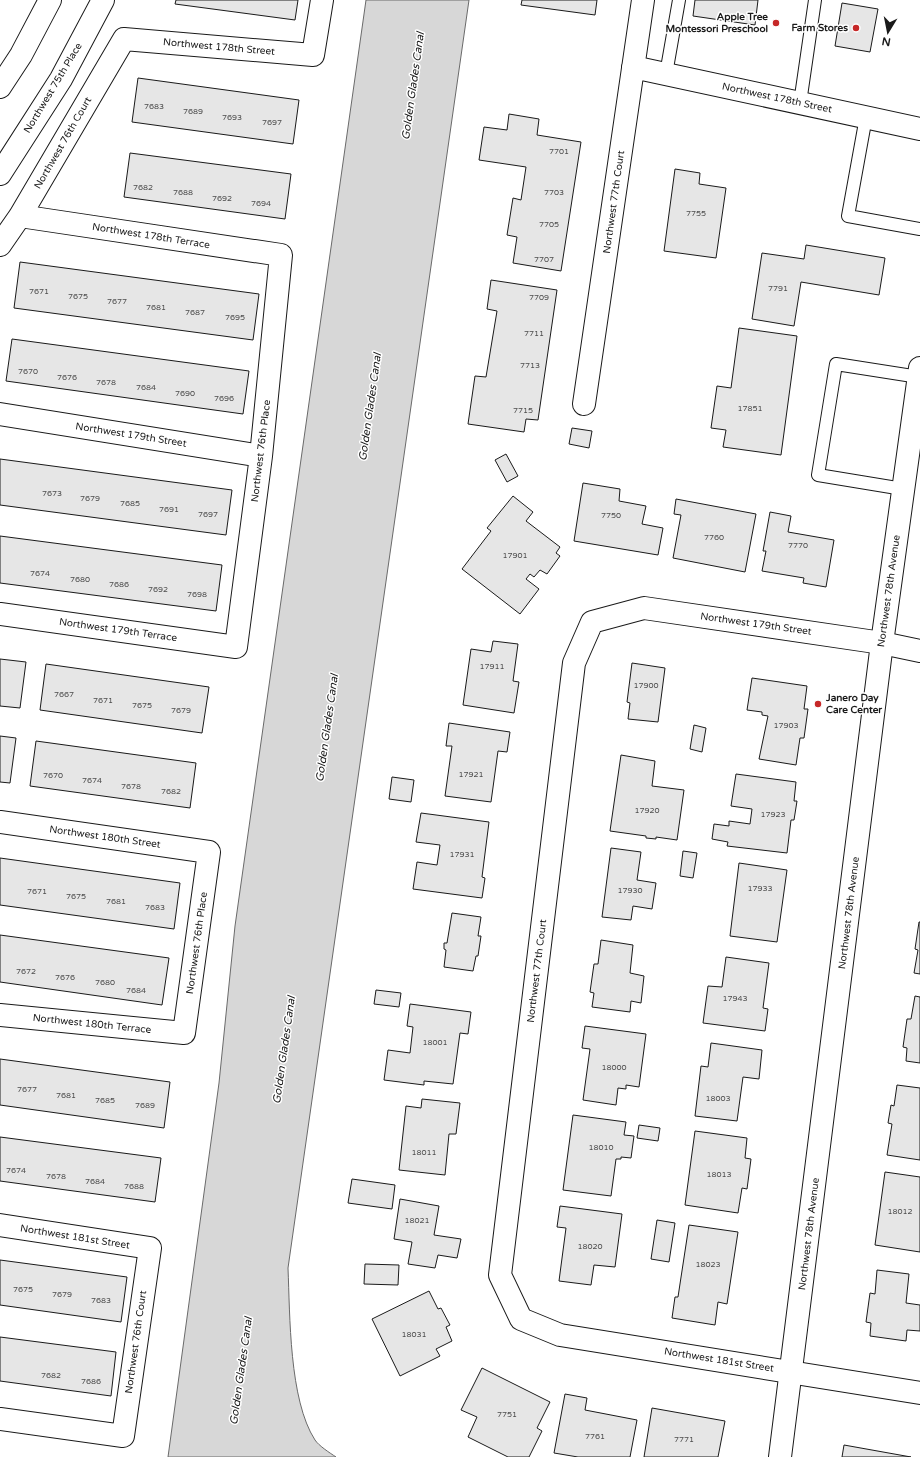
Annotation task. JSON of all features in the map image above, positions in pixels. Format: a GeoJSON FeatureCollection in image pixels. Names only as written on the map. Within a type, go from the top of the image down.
{"type":"FeatureCollection","features":[{"type":"Feature","properties":{"kind":"street"},"geometry":{"type":"LineString","coordinates":[[0,87],[20,55],[50,0]]}},
{"type":"Feature","properties":{"kind":"street","name":"Northwest 75th Place"},"geometry":{"type":"LineString","coordinates":[[0,174],[61,78],[104,0]]}},
{"type":"Feature","properties":{"kind":"street","name":"Northwest 178th Street"},"geometry":{"type":"LineString","coordinates":[[124,39],[313,55],[322,0]]}},
{"type":"Feature","properties":{"kind":"street","name":"Northwest 77th Court"},"geometry":{"type":"LineString","coordinates":[[584,404],[643,0]]}},
{"type":"Feature","properties":{"kind":"street","name":"Northwest 76th Court"},"geometry":{"type":"LineString","coordinates":[[0,245],[20,216],[124,39]]}},
{"type":"Feature","properties":{"kind":"street","name":"Northwest 178th Street"},"geometry":{"type":"LineString","coordinates":[[633,67],[920,129]]}},
{"type":"Feature","properties":{"kind":"street","name":"Northwest 178th Terrace"},"geometry":{"type":"LineString","coordinates":[[20,216],[281,255]]}},
{"type":"Feature","properties":{"kind":"street","name":"Northwest 76th Place"},"geometry":{"type":"LineString","coordinates":[[236,647],[261,456],[281,255]]}},
{"type":"Feature","properties":{"kind":"street","name":"Northwest 78th Avenue"},"geometry":{"type":"LineString","coordinates":[[780,1457],[792,1372],[882,642],[910,476],[919,373]]}},
{"type":"Feature","properties":{"kind":"street","name":"Northwest 179th Street"},"geometry":{"type":"LineString","coordinates":[[0,414],[261,456]]}},
{"type":"Feature","properties":{"kind":"street","name":"Northwest 179th Street"},"geometry":{"type":"LineString","coordinates":[[592,622],[644,608],[882,642],[920,651]]}},
{"type":"Feature","properties":{"kind":"street","name":"Northwest 179th Terrace"},"geometry":{"type":"LineString","coordinates":[[0,614],[236,647]]}},
{"type":"Feature","properties":{"kind":"street","name":"Northwest 77th Court"},"geometry":{"type":"LineString","coordinates":[[521,1318],[500,1275],[574,663],[592,622]]}},
{"type":"Feature","properties":{"kind":"street","name":"Northwest 180th Street"},"geometry":{"type":"LineString","coordinates":[[0,822],[209,852]]}},
{"type":"Feature","properties":{"kind":"street","name":"Northwest 76th Place"},"geometry":{"type":"LineString","coordinates":[[184,1034],[209,852]]}},
{"type":"Feature","properties":{"kind":"street","name":"Northwest 180th Terrace"},"geometry":{"type":"LineString","coordinates":[[0,1015],[184,1034]]}},
{"type":"Feature","properties":{"kind":"street","name":"Northwest 181st Street"},"geometry":{"type":"LineString","coordinates":[[0,1225],[150,1248]]}},
{"type":"Feature","properties":{"kind":"street","name":"Northwest 76th Court"},"geometry":{"type":"LineString","coordinates":[[0,1418],[123,1436],[150,1248]]}},
{"type":"Feature","properties":{"kind":"street","name":"Northwest 181st Street"},"geometry":{"type":"LineString","coordinates":[[521,1318],[560,1334],[920,1393]]}},
{"type":"Feature","properties":{"kind":"lane"},"geometry":{"type":"LineString","coordinates":[[666,74],[679,0]]}},
{"type":"Feature","properties":{"kind":"lane"},"geometry":{"type":"LineString","coordinates":[[800,103],[815,0]]}},
{"type":"Feature","properties":{"kind":"lane"},"geometry":{"type":"LineString","coordinates":[[866,117],[848,216],[920,229]]}},
{"type":"Feature","properties":{"kind":"lane"},"geometry":{"type":"LineString","coordinates":[[910,476],[818,475],[836,364],[919,373]]}},
{"type":"Feature","properties":{"kind":"water","name":"Golden Glades Canal"},"geometry":{"type":"Polygon","coordinates":[[[366,0],[469,0],[288,1268],[292,1357],[300,1403],[306,1423],[315,1440],[336,1457],[168,1457],[219,1083],[235,926],[366,0]]]}},
{"type":"Feature","properties":{"kind":"building"},"geometry":{"type":"Polygon","coordinates":[[[176,0],[298,0],[295,20],[175,4],[176,0]]]}},
{"type":"Feature","properties":{"kind":"building"},"geometry":{"type":"Polygon","coordinates":[[[522,0],[597,0],[595,15],[521,5],[522,0]]]}},
{"type":"Feature","properties":{"kind":"building"},"geometry":{"type":"Polygon","coordinates":[[[695,0],[758,0],[755,25],[693,16],[695,0]]]}},
{"type":"Feature","properties":{"kind":"building","name":"Farm Stores"},"geometry":{"type":"Polygon","coordinates":[[[842,3],[878,9],[870,52],[835,46],[842,3]]]}},
{"type":"Feature","properties":{"kind":"building"},"geometry":{"type":"Polygon","coordinates":[[[138,78],[299,100],[293,144],[132,122],[138,78]]]}},
{"type":"Feature","properties":{"kind":"building"},"geometry":{"type":"Polygon","coordinates":[[[509,114],[539,119],[537,135],[581,142],[561,271],[513,263],[517,237],[507,235],[513,198],[521,200],[526,167],[479,160],[484,127],[507,130],[509,114]]]}},
{"type":"Feature","properties":{"kind":"building"},"geometry":{"type":"Polygon","coordinates":[[[130,153],[291,174],[285,219],[124,197],[130,153]]]}},
{"type":"Feature","properties":{"kind":"building"},"geometry":{"type":"Polygon","coordinates":[[[675,169],[700,173],[699,184],[726,188],[716,258],[664,251],[675,169]]]}},
{"type":"Feature","properties":{"kind":"building"},"geometry":{"type":"Polygon","coordinates":[[[806,245],[885,258],[879,295],[801,282],[794,326],[752,319],[762,253],[804,259],[806,245]]]}},
{"type":"Feature","properties":{"kind":"building"},"geometry":{"type":"Polygon","coordinates":[[[20,262],[259,294],[253,340],[14,308],[20,262]]]}},
{"type":"Feature","properties":{"kind":"building"},"geometry":{"type":"Polygon","coordinates":[[[491,280],[557,290],[538,420],[526,419],[524,432],[468,424],[475,376],[486,377],[497,311],[487,309],[491,280]]]}},
{"type":"Feature","properties":{"kind":"building"},"geometry":{"type":"Polygon","coordinates":[[[739,328],[797,336],[781,455],[723,447],[726,430],[711,428],[717,386],[731,388],[739,328]]]}},
{"type":"Feature","properties":{"kind":"building"},"geometry":{"type":"Polygon","coordinates":[[[12,339],[249,371],[243,414],[6,381],[12,339]]]}},
{"type":"Feature","properties":{"kind":"building"},"geometry":{"type":"Polygon","coordinates":[[[572,428],[592,431],[589,448],[569,444],[572,428]]]}},
{"type":"Feature","properties":{"kind":"building"},"geometry":{"type":"Polygon","coordinates":[[[506,454],[518,476],[507,482],[495,460],[506,454]]]}},
{"type":"Feature","properties":{"kind":"building"},"geometry":{"type":"Polygon","coordinates":[[[0,459],[232,490],[226,535],[0,505],[0,459]]]}},
{"type":"Feature","properties":{"kind":"building"},"geometry":{"type":"Polygon","coordinates":[[[583,483],[620,489],[619,501],[646,506],[642,524],[663,528],[658,555],[574,541],[583,483]]]}},
{"type":"Feature","properties":{"kind":"building"},"geometry":{"type":"Polygon","coordinates":[[[513,496],[533,512],[526,521],[560,547],[556,553],[560,556],[547,574],[540,570],[534,577],[530,574],[526,579],[539,589],[520,614],[462,569],[491,531],[487,528],[513,496]]]}},
{"type":"Feature","properties":{"kind":"building"},"geometry":{"type":"Polygon","coordinates":[[[676,499],[756,514],[745,572],[673,558],[681,515],[674,514],[676,499]]]}},
{"type":"Feature","properties":{"kind":"building"},"geometry":{"type":"Polygon","coordinates":[[[770,512],[791,516],[788,532],[834,540],[826,587],[803,583],[804,578],[762,571],[766,551],[763,551],[770,512]]]}},
{"type":"Feature","properties":{"kind":"building"},"geometry":{"type":"Polygon","coordinates":[[[0,536],[222,565],[216,611],[0,583],[0,536]]]}},
{"type":"Feature","properties":{"kind":"building"},"geometry":{"type":"Polygon","coordinates":[[[493,641],[518,644],[513,681],[519,682],[514,713],[463,705],[471,649],[491,652],[493,641]]]}},
{"type":"Feature","properties":{"kind":"building"},"geometry":{"type":"Polygon","coordinates":[[[0,659],[26,662],[20,708],[0,706],[0,659]]]}},
{"type":"Feature","properties":{"kind":"building"},"geometry":{"type":"Polygon","coordinates":[[[632,663],[665,668],[658,722],[628,719],[630,703],[627,702],[632,663]]]}},
{"type":"Feature","properties":{"kind":"building"},"geometry":{"type":"Polygon","coordinates":[[[46,664],[209,687],[202,733],[40,710],[46,664]]]}},
{"type":"Feature","properties":{"kind":"building"},"geometry":{"type":"Polygon","coordinates":[[[752,678],[807,686],[804,709],[808,709],[804,738],[800,738],[796,765],[759,759],[768,716],[762,715],[762,712],[747,710],[752,678]]]}},
{"type":"Feature","properties":{"kind":"building"},"geometry":{"type":"Polygon","coordinates":[[[449,723],[510,732],[507,752],[498,751],[491,802],[445,796],[452,746],[446,746],[449,723]]]}},
{"type":"Feature","properties":{"kind":"building"},"geometry":{"type":"Polygon","coordinates":[[[694,725],[706,728],[702,752],[690,749],[694,725]]]}},
{"type":"Feature","properties":{"kind":"building"},"geometry":{"type":"Polygon","coordinates":[[[0,736],[16,738],[10,783],[0,782],[0,736]]]}},
{"type":"Feature","properties":{"kind":"building"},"geometry":{"type":"Polygon","coordinates":[[[36,741],[196,763],[190,808],[30,786],[36,741]]]}},
{"type":"Feature","properties":{"kind":"building"},"geometry":{"type":"Polygon","coordinates":[[[621,755],[655,761],[652,786],[684,790],[677,840],[656,837],[656,839],[646,838],[646,836],[610,831],[621,755]]]}},
{"type":"Feature","properties":{"kind":"building"},"geometry":{"type":"Polygon","coordinates":[[[736,774],[796,782],[794,801],[797,801],[794,820],[791,820],[787,853],[727,846],[728,842],[712,839],[714,824],[729,826],[729,821],[750,824],[752,809],[731,806],[736,774]]]}},
{"type":"Feature","properties":{"kind":"building"},"geometry":{"type":"Polygon","coordinates":[[[392,777],[414,780],[411,802],[389,799],[392,777]]]}},
{"type":"Feature","properties":{"kind":"building"},"geometry":{"type":"Polygon","coordinates":[[[421,813],[489,822],[482,877],[485,878],[482,898],[413,889],[417,862],[437,865],[440,845],[416,842],[421,813]]]}},
{"type":"Feature","properties":{"kind":"building"},"geometry":{"type":"Polygon","coordinates":[[[611,848],[641,852],[637,880],[656,883],[652,909],[633,906],[631,920],[602,917],[611,848]]]}},
{"type":"Feature","properties":{"kind":"building"},"geometry":{"type":"Polygon","coordinates":[[[683,851],[697,853],[693,878],[680,876],[683,851]]]}},
{"type":"Feature","properties":{"kind":"building"},"geometry":{"type":"Polygon","coordinates":[[[0,858],[180,883],[174,929],[0,905],[0,858]]]}},
{"type":"Feature","properties":{"kind":"building"},"geometry":{"type":"Polygon","coordinates":[[[739,863],[787,870],[777,942],[730,936],[739,863]]]}},
{"type":"Feature","properties":{"kind":"building"},"geometry":{"type":"Polygon","coordinates":[[[452,913],[481,917],[478,936],[481,936],[478,956],[476,956],[473,971],[444,967],[446,950],[444,949],[444,943],[447,943],[452,913]]]}},
{"type":"Feature","properties":{"kind":"building"},"geometry":{"type":"Polygon","coordinates":[[[919,922],[920,974],[914,973],[918,950],[915,949],[919,922]]]}},
{"type":"Feature","properties":{"kind":"building"},"geometry":{"type":"Polygon","coordinates":[[[0,935],[169,958],[162,1005],[0,982],[0,935]]]}},
{"type":"Feature","properties":{"kind":"building"},"geometry":{"type":"Polygon","coordinates":[[[601,940],[633,945],[630,973],[644,976],[641,1003],[631,1001],[630,1012],[592,1007],[594,993],[590,992],[594,964],[598,964],[601,940]]]}},
{"type":"Feature","properties":{"kind":"building"},"geometry":{"type":"Polygon","coordinates":[[[726,957],[769,963],[763,1008],[768,1009],[765,1031],[703,1023],[708,986],[722,987],[726,957]]]}},
{"type":"Feature","properties":{"kind":"building"},"geometry":{"type":"Polygon","coordinates":[[[376,990],[401,993],[399,1007],[374,1004],[376,990]]]}},
{"type":"Feature","properties":{"kind":"building"},"geometry":{"type":"Polygon","coordinates":[[[915,996],[920,997],[920,1063],[906,1061],[907,1048],[903,1047],[907,1019],[911,1019],[915,996]]]}},
{"type":"Feature","properties":{"kind":"building"},"geometry":{"type":"Polygon","coordinates":[[[410,1004],[471,1012],[468,1034],[460,1033],[453,1084],[424,1081],[424,1085],[384,1080],[388,1050],[410,1053],[413,1027],[407,1026],[410,1004]]]}},
{"type":"Feature","properties":{"kind":"building"},"geometry":{"type":"Polygon","coordinates":[[[585,1026],[646,1034],[639,1087],[626,1085],[626,1089],[618,1088],[616,1105],[583,1100],[590,1049],[582,1048],[585,1026]]]}},
{"type":"Feature","properties":{"kind":"building"},"geometry":{"type":"Polygon","coordinates":[[[711,1043],[762,1050],[759,1079],[743,1077],[737,1121],[695,1116],[701,1066],[708,1067],[711,1043]]]}},
{"type":"Feature","properties":{"kind":"building"},"geometry":{"type":"Polygon","coordinates":[[[0,1059],[170,1082],[164,1128],[0,1105],[0,1059]]]}},
{"type":"Feature","properties":{"kind":"building"},"geometry":{"type":"Polygon","coordinates":[[[897,1085],[920,1088],[920,1160],[887,1155],[892,1124],[888,1123],[891,1105],[894,1106],[897,1085]]]}},
{"type":"Feature","properties":{"kind":"building"},"geometry":{"type":"Polygon","coordinates":[[[422,1099],[460,1103],[456,1134],[449,1134],[445,1175],[399,1170],[406,1106],[421,1108],[422,1099]]]}},
{"type":"Feature","properties":{"kind":"building"},"geometry":{"type":"Polygon","coordinates":[[[573,1115],[626,1122],[624,1135],[634,1136],[631,1158],[621,1157],[621,1159],[616,1159],[611,1196],[563,1190],[573,1115]]]}},
{"type":"Feature","properties":{"kind":"building"},"geometry":{"type":"Polygon","coordinates":[[[639,1125],[660,1128],[658,1141],[637,1138],[639,1125]]]}},
{"type":"Feature","properties":{"kind":"building"},"geometry":{"type":"Polygon","coordinates":[[[695,1131],[747,1138],[745,1158],[751,1159],[747,1189],[742,1188],[738,1213],[685,1205],[695,1131]]]}},
{"type":"Feature","properties":{"kind":"building"},"geometry":{"type":"Polygon","coordinates":[[[0,1137],[161,1158],[155,1202],[0,1181],[0,1137]]]}},
{"type":"Feature","properties":{"kind":"building"},"geometry":{"type":"Polygon","coordinates":[[[885,1172],[920,1177],[920,1252],[875,1245],[885,1172]]]}},
{"type":"Feature","properties":{"kind":"building"},"geometry":{"type":"Polygon","coordinates":[[[352,1179],[395,1185],[392,1209],[348,1203],[352,1179]]]}},
{"type":"Feature","properties":{"kind":"building"},"geometry":{"type":"Polygon","coordinates":[[[400,1199],[439,1206],[434,1235],[461,1239],[457,1258],[438,1255],[435,1268],[408,1264],[412,1242],[394,1239],[400,1199]]]}},
{"type":"Feature","properties":{"kind":"building"},"geometry":{"type":"Polygon","coordinates":[[[560,1206],[622,1214],[615,1267],[594,1265],[591,1285],[559,1281],[566,1228],[557,1227],[560,1206]]]}},
{"type":"Feature","properties":{"kind":"building"},"geometry":{"type":"Polygon","coordinates":[[[657,1220],[675,1223],[669,1262],[651,1259],[657,1220]]]}},
{"type":"Feature","properties":{"kind":"building"},"geometry":{"type":"Polygon","coordinates":[[[689,1225],[738,1232],[727,1304],[718,1302],[715,1325],[672,1318],[675,1297],[678,1297],[689,1225]]]}},
{"type":"Feature","properties":{"kind":"building"},"geometry":{"type":"Polygon","coordinates":[[[0,1260],[127,1277],[121,1322],[0,1305],[0,1260]]]}},
{"type":"Feature","properties":{"kind":"building"},"geometry":{"type":"Polygon","coordinates":[[[365,1264],[399,1265],[398,1285],[364,1284],[365,1264]]]}},
{"type":"Feature","properties":{"kind":"building"},"geometry":{"type":"Polygon","coordinates":[[[877,1270],[909,1274],[906,1303],[920,1305],[920,1331],[907,1330],[906,1341],[870,1336],[871,1323],[866,1322],[870,1293],[875,1294],[877,1270]]]}},
{"type":"Feature","properties":{"kind":"building"},"geometry":{"type":"Polygon","coordinates":[[[429,1291],[438,1309],[441,1308],[450,1325],[446,1327],[452,1341],[436,1349],[440,1356],[400,1376],[372,1319],[429,1291]]]}},
{"type":"Feature","properties":{"kind":"building"},"geometry":{"type":"Polygon","coordinates":[[[0,1337],[116,1352],[111,1396],[0,1381],[0,1337]]]}},
{"type":"Feature","properties":{"kind":"building"},"geometry":{"type":"Polygon","coordinates":[[[482,1368],[550,1402],[537,1428],[542,1431],[529,1457],[508,1457],[468,1437],[477,1417],[461,1410],[482,1368]]]}},
{"type":"Feature","properties":{"kind":"building"},"geometry":{"type":"Polygon","coordinates":[[[565,1394],[587,1398],[585,1410],[637,1420],[630,1457],[578,1457],[554,1453],[565,1394]]]}},
{"type":"Feature","properties":{"kind":"building"},"geometry":{"type":"Polygon","coordinates":[[[652,1408],[725,1421],[718,1457],[644,1457],[652,1408]]]}},
{"type":"Feature","properties":{"kind":"building"},"geometry":{"type":"Polygon","coordinates":[[[844,1445],[911,1457],[842,1457],[844,1445]]]}},
{"type":"Feature","properties":{"kind":"place","name":"Apple Tree Montessori Preschool"},"geometry":{"type":"Point","coordinates":[776,23]}},
{"type":"Feature","properties":{"kind":"place","name":"Farm Stores"},"geometry":{"type":"Point","coordinates":[856,28]}},
{"type":"Feature","properties":{"kind":"place","name":"Janero Day Care Center"},"geometry":{"type":"Point","coordinates":[818,704]}}]}
